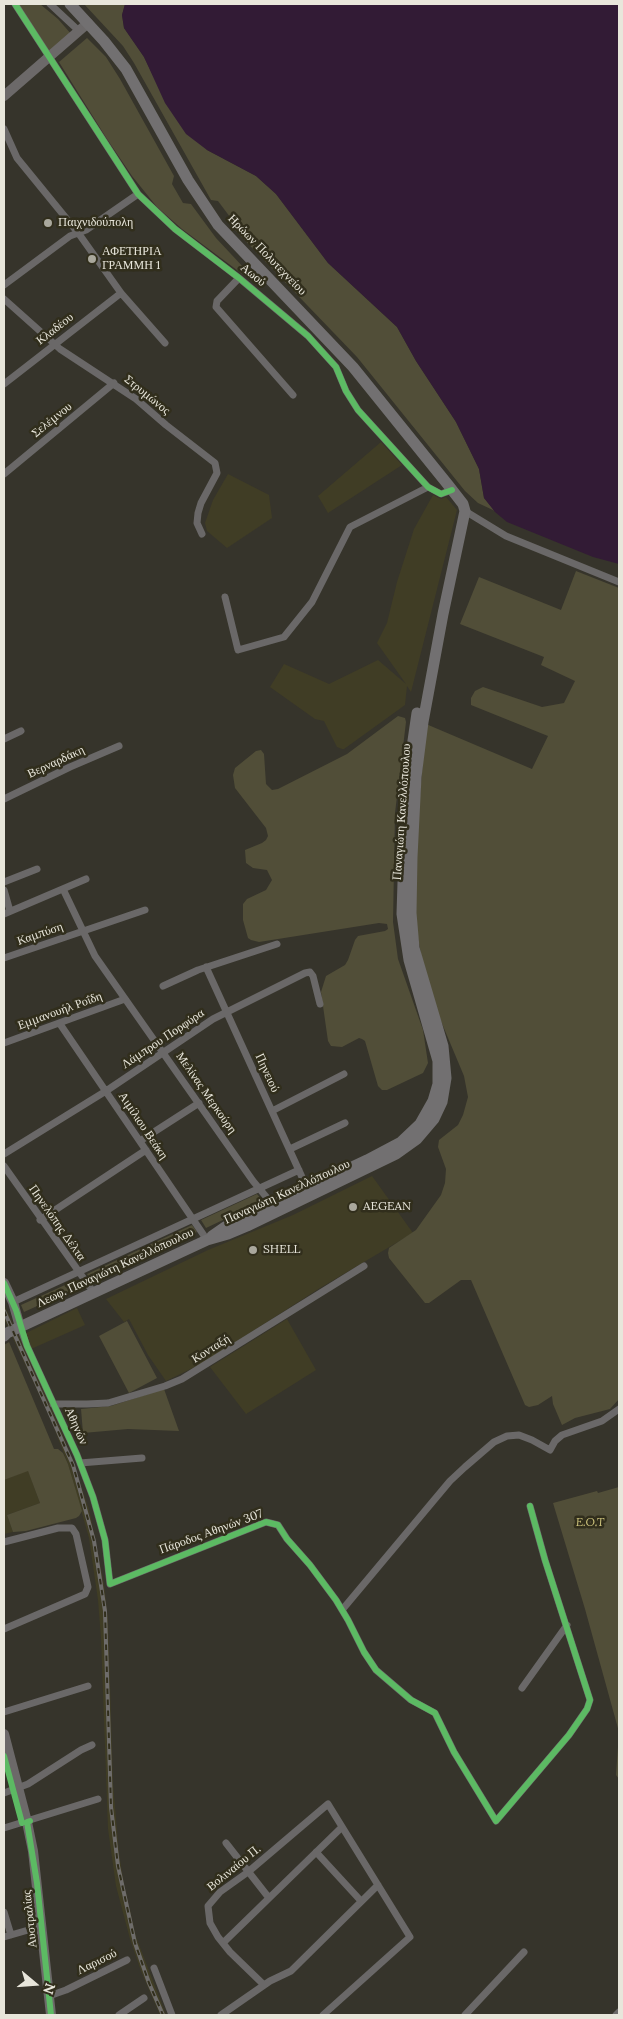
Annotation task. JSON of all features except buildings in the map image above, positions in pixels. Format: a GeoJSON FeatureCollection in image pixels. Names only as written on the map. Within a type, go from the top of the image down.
{"type":"FeatureCollection","features":[{"type":"Feature","properties":{"kind":"main road","name":"Ηρώων Πολυτεχνείου"},"geometry":{"type":"LineString","coordinates":[[70,4],[83,27],[126,69],[188,180],[218,225],[338,350],[452,490],[463,504],[465,511]]}},
{"type":"Feature","properties":{"kind":"main road","name":"Παναγιώτη Κανελλόπουλου"},"geometry":{"type":"LineString","coordinates":[[207,1240],[247,1226],[396,1154],[412,1144],[426,1131],[442,1102],[446,1078],[444,1054],[416,957],[412,932],[411,895],[418,761],[443,614],[465,511]]}},
{"type":"Feature","properties":{"kind":"main road","name":"Παναγιώτη Κανελλόπουλου"},"geometry":{"type":"LineString","coordinates":[[207,1240],[222,1228],[367,1160],[405,1140],[424,1120],[432,1106],[437,1090],[439,1072],[436,1052],[406,947],[402,881],[405,800],[410,754],[422,687],[443,614]]}},
{"type":"Feature","properties":{"kind":"main road","name":"Λεωφ. Παναγιώτη Κανελλόπουλου"},"geometry":{"type":"LineString","coordinates":[[5,1334],[207,1240]]}},
{"type":"Feature","properties":{"kind":"street","name":"Αωού"},"geometry":{"type":"LineString","coordinates":[[14,4],[138,194],[175,229],[296,324],[338,370],[349,397],[358,410],[428,486]]}},
{"type":"Feature","properties":{"kind":"street"},"geometry":{"type":"LineString","coordinates":[[4,96],[83,27],[50,4]]}},
{"type":"Feature","properties":{"kind":"street"},"geometry":{"type":"LineString","coordinates":[[4,129],[17,158],[79,234],[121,293],[165,343]]}},
{"type":"Feature","properties":{"kind":"street"},"geometry":{"type":"LineString","coordinates":[[4,285],[70,236],[79,234],[138,194]]}},
{"type":"Feature","properties":{"kind":"street"},"geometry":{"type":"LineString","coordinates":[[239,278],[217,301],[216,307],[293,395]]}},
{"type":"Feature","properties":{"kind":"street","name":"Κλαδέου"},"geometry":{"type":"LineString","coordinates":[[4,384],[121,293]]}},
{"type":"Feature","properties":{"kind":"street","name":"Στρυμώνος"},"geometry":{"type":"LineString","coordinates":[[4,299],[55,344],[114,383],[215,463],[216,473],[198,513],[197,523],[202,534]]}},
{"type":"Feature","properties":{"kind":"street","name":"Σελέμνου"},"geometry":{"type":"LineString","coordinates":[[4,474],[114,383]]}},
{"type":"Feature","properties":{"kind":"street"},"geometry":{"type":"LineString","coordinates":[[225,597],[238,650],[284,637],[312,602],[349,528],[428,486],[441,494],[452,490]]}},
{"type":"Feature","properties":{"kind":"street"},"geometry":{"type":"LineString","coordinates":[[465,511],[506,536],[619,582]]}},
{"type":"Feature","properties":{"kind":"street"},"geometry":{"type":"LineString","coordinates":[[4,739],[21,731]]}},
{"type":"Feature","properties":{"kind":"street","name":"Βερναρδάκη"},"geometry":{"type":"LineString","coordinates":[[4,799],[118,746]]}},
{"type":"Feature","properties":{"kind":"street"},"geometry":{"type":"LineString","coordinates":[[4,882],[37,869]]}},
{"type":"Feature","properties":{"kind":"street"},"geometry":{"type":"LineString","coordinates":[[4,890],[7,913],[86,879]]}},
{"type":"Feature","properties":{"kind":"street","name":"Μελίνας Μερκούρη"},"geometry":{"type":"LineString","coordinates":[[63,889],[84,931],[92,952],[272,1205]]}},
{"type":"Feature","properties":{"kind":"street","name":"Καμπύση"},"geometry":{"type":"LineString","coordinates":[[4,958],[145,910]]}},
{"type":"Feature","properties":{"kind":"street"},"geometry":{"type":"LineString","coordinates":[[163,986],[206,967],[277,944]]}},
{"type":"Feature","properties":{"kind":"street","name":"Πηνειού"},"geometry":{"type":"LineString","coordinates":[[206,967],[307,1188]]}},
{"type":"Feature","properties":{"kind":"street","name":"Λάμπρου Πορφύρα"},"geometry":{"type":"LineString","coordinates":[[4,1154],[106,1091],[198,1028],[308,972],[313,976],[320,1004]]}},
{"type":"Feature","properties":{"kind":"street","name":"Εμμανουήλ Ροΐδη"},"geometry":{"type":"LineString","coordinates":[[4,1043],[125,999]]}},
{"type":"Feature","properties":{"kind":"street","name":"Αιμίλιου Βεάκη"},"geometry":{"type":"LineString","coordinates":[[60,1024],[207,1240]]}},
{"type":"Feature","properties":{"kind":"street"},"geometry":{"type":"LineString","coordinates":[[272,1111],[344,1074]]}},
{"type":"Feature","properties":{"kind":"street"},"geometry":{"type":"LineString","coordinates":[[140,1141],[199,1103]]}},
{"type":"Feature","properties":{"kind":"street"},"geometry":{"type":"LineString","coordinates":[[290,1149],[345,1123]]}},
{"type":"Feature","properties":{"kind":"street"},"geometry":{"type":"LineString","coordinates":[[40,1220],[146,1150]]}},
{"type":"Feature","properties":{"kind":"street","name":"Πηνελόπης Δέλτα"},"geometry":{"type":"LineString","coordinates":[[4,1166],[40,1220],[94,1293]]}},
{"type":"Feature","properties":{"kind":"street"},"geometry":{"type":"LineString","coordinates":[[13,1302],[299,1170]]}},
{"type":"Feature","properties":{"kind":"street","name":"Κονταξή"},"geometry":{"type":"LineString","coordinates":[[53,1404],[108,1403],[182,1379],[364,1266]]}},
{"type":"Feature","properties":{"kind":"street","name":"Αθηνών"},"geometry":{"type":"LineString","coordinates":[[4,1283],[13,1302],[27,1346],[80,1463],[101,1523],[110,1584]]}},
{"type":"Feature","properties":{"kind":"street"},"geometry":{"type":"LineString","coordinates":[[342,1610],[460,1472],[494,1442],[507,1436],[517,1435],[532,1440],[550,1450],[555,1441],[562,1435],[602,1421],[619,1409]]}},
{"type":"Feature","properties":{"kind":"street"},"geometry":{"type":"LineString","coordinates":[[80,1463],[142,1458]]}},
{"type":"Feature","properties":{"kind":"street"},"geometry":{"type":"LineString","coordinates":[[522,1688],[568,1625],[544,1560],[530,1506]]}},
{"type":"Feature","properties":{"kind":"street","name":"Πάροδος Αθηνών 307"},"geometry":{"type":"LineString","coordinates":[[110,1584],[170,1559],[274,1522],[316,1572],[342,1610],[364,1652],[376,1670],[412,1701],[434,1711],[454,1752],[496,1821],[558,1750],[590,1704],[590,1695],[568,1625]]}},
{"type":"Feature","properties":{"kind":"street"},"geometry":{"type":"LineString","coordinates":[[4,1542],[58,1528],[72,1528],[77,1535],[87,1584],[87,1592],[75,1599],[4,1629]]}},
{"type":"Feature","properties":{"kind":"street"},"geometry":{"type":"LineString","coordinates":[[4,1712],[88,1686]]}},
{"type":"Feature","properties":{"kind":"street","name":"Αυστραλίας"},"geometry":{"type":"LineString","coordinates":[[4,1734],[27,1822],[35,1864],[51,2015]]}},
{"type":"Feature","properties":{"kind":"street"},"geometry":{"type":"LineString","coordinates":[[4,1793],[19,1789],[92,1745]]}},
{"type":"Feature","properties":{"kind":"street"},"geometry":{"type":"LineString","coordinates":[[4,1828],[98,1799]]}},
{"type":"Feature","properties":{"kind":"street","name":"Βολιναίου Π."},"geometry":{"type":"LineString","coordinates":[[264,1985],[223,1943],[211,1925],[208,1906],[220,1892],[248,1872],[328,1804],[342,1827]]}},
{"type":"Feature","properties":{"kind":"street"},"geometry":{"type":"LineString","coordinates":[[223,1943],[342,1827],[410,1938],[323,2015]]}},
{"type":"Feature","properties":{"kind":"street"},"geometry":{"type":"LineString","coordinates":[[226,1843],[270,1898]]}},
{"type":"Feature","properties":{"kind":"street"},"geometry":{"type":"LineString","coordinates":[[316,1852],[361,1901]]}},
{"type":"Feature","properties":{"kind":"street"},"geometry":{"type":"LineString","coordinates":[[221,2015],[264,1985],[291,1971],[378,1885]]}},
{"type":"Feature","properties":{"kind":"street"},"geometry":{"type":"LineString","coordinates":[[4,1912],[12,1935]]}},
{"type":"Feature","properties":{"kind":"street"},"geometry":{"type":"LineString","coordinates":[[4,1937],[42,1926]]}},
{"type":"Feature","properties":{"kind":"street"},"geometry":{"type":"LineString","coordinates":[[465,2015],[524,1952]]}},
{"type":"Feature","properties":{"kind":"street","name":"Λαρισού"},"geometry":{"type":"LineString","coordinates":[[49,1996],[66,1990],[127,1960]]}},
{"type":"Feature","properties":{"kind":"street"},"geometry":{"type":"LineString","coordinates":[[154,1968],[172,2015]]}},
{"type":"Feature","properties":{"kind":"street"},"geometry":{"type":"LineString","coordinates":[[119,2015],[144,1998]]}},
{"type":"Feature","properties":{"kind":"street"},"geometry":{"type":"LineString","coordinates":[[616,2015],[619,2012]]}},
{"type":"Feature","properties":{"kind":"shaded area"},"geometry":{"type":"Polygon","coordinates":[[[125,4],[619,4],[619,564],[593,557],[507,522],[495,512],[484,498],[479,469],[456,422],[416,361],[397,327],[328,263],[276,194],[256,176],[207,150],[186,134],[165,103],[144,57],[124,28],[122,15],[125,4]]]}},
{"type":"Feature","properties":{"kind":"shaded area"},"geometry":{"type":"Polygon","coordinates":[[[381,442],[402,465],[328,513],[318,496],[381,442]]]}},
{"type":"Feature","properties":{"kind":"shaded area"},"geometry":{"type":"Polygon","coordinates":[[[228,474],[269,495],[272,518],[227,548],[207,531],[205,523],[213,500],[228,474]]]}},
{"type":"Feature","properties":{"kind":"shaded area"},"geometry":{"type":"Polygon","coordinates":[[[433,495],[441,499],[446,497],[457,510],[411,692],[407,686],[405,705],[342,749],[337,747],[324,721],[315,719],[270,687],[284,664],[329,684],[378,660],[406,684],[377,643],[387,623],[397,582],[414,529],[433,495]]]}},
{"type":"Feature","properties":{"kind":"shaded area"},"geometry":{"type":"Polygon","coordinates":[[[372,1176],[413,1233],[320,1288],[203,1363],[166,1381],[148,1355],[129,1319],[124,1322],[106,1299],[208,1250],[293,1215],[372,1176]]]}},
{"type":"Feature","properties":{"kind":"shaded area"},"geometry":{"type":"Polygon","coordinates":[[[4,1304],[63,1435],[89,1509],[104,1584],[108,1620],[113,1783],[119,1854],[136,1937],[166,2015],[160,2015],[141,1971],[130,1939],[116,1886],[108,1829],[101,1638],[98,1600],[89,1538],[68,1464],[51,1420],[4,1319],[4,1304]]]}},
{"type":"Feature","properties":{"kind":"shaded area"},"geometry":{"type":"Polygon","coordinates":[[[77,1308],[85,1325],[31,1349],[24,1334],[77,1308]]]}},
{"type":"Feature","properties":{"kind":"shaded area"},"geometry":{"type":"Polygon","coordinates":[[[287,1319],[316,1370],[246,1414],[210,1367],[287,1319]]]}},
{"type":"Feature","properties":{"kind":"shaded area"},"geometry":{"type":"Polygon","coordinates":[[[28,1470],[40,1503],[7,1515],[13,1532],[4,1534],[4,1480],[28,1470]]]}},
{"type":"Feature","properties":{"kind":"green space"},"geometry":{"type":"Polygon","coordinates":[[[16,4],[40,4],[58,19],[72,35],[50,55],[16,4]]]}},
{"type":"Feature","properties":{"kind":"green space"},"geometry":{"type":"Polygon","coordinates":[[[84,4],[125,4],[122,15],[124,28],[144,57],[153,75],[207,150],[256,176],[276,194],[328,263],[397,327],[416,361],[456,422],[479,469],[484,498],[495,511],[478,503],[465,491],[357,357],[232,227],[233,221],[218,201],[211,200],[123,46],[84,4]]]}},
{"type":"Feature","properties":{"kind":"green space"},"geometry":{"type":"Polygon","coordinates":[[[87,38],[106,57],[120,79],[174,176],[172,184],[183,203],[191,204],[216,238],[261,288],[182,229],[157,207],[132,176],[59,62],[87,38]]]}},
{"type":"Feature","properties":{"kind":"green space"},"geometry":{"type":"Polygon","coordinates":[[[576,571],[619,588],[619,1399],[610,1409],[575,1418],[562,1425],[553,1404],[552,1396],[538,1405],[529,1407],[525,1405],[471,1280],[461,1280],[429,1303],[425,1303],[389,1258],[388,1253],[389,1248],[416,1230],[441,1195],[445,1183],[446,1169],[438,1147],[439,1140],[458,1125],[468,1097],[464,1076],[438,1014],[422,960],[416,926],[416,843],[426,724],[532,769],[548,736],[471,705],[471,698],[475,691],[483,687],[542,707],[564,703],[575,681],[541,665],[544,657],[460,624],[479,577],[561,610],[576,571]]]}},
{"type":"Feature","properties":{"kind":"green space"},"geometry":{"type":"Polygon","coordinates":[[[398,716],[405,718],[406,722],[395,813],[393,922],[398,959],[423,1030],[428,1063],[423,1073],[387,1090],[382,1090],[378,1086],[365,1041],[359,1038],[342,1047],[331,1046],[328,1041],[321,992],[326,976],[345,965],[358,936],[385,931],[388,929],[387,924],[379,923],[259,942],[248,938],[243,920],[243,904],[247,899],[266,890],[272,880],[267,870],[253,868],[246,863],[245,850],[262,843],[268,836],[266,828],[235,788],[233,775],[235,768],[256,751],[261,750],[264,754],[266,784],[272,790],[278,789],[347,754],[398,716]]]}},
{"type":"Feature","properties":{"kind":"green space"},"geometry":{"type":"Polygon","coordinates":[[[257,1194],[263,1201],[206,1228],[201,1220],[257,1194]]]}},
{"type":"Feature","properties":{"kind":"green space"},"geometry":{"type":"Polygon","coordinates":[[[192,1225],[197,1232],[91,1281],[87,1274],[192,1225]]]}},
{"type":"Feature","properties":{"kind":"green space"},"geometry":{"type":"Polygon","coordinates":[[[76,1280],[81,1286],[24,1312],[21,1305],[76,1280]]]}},
{"type":"Feature","properties":{"kind":"green space"},"geometry":{"type":"Polygon","coordinates":[[[127,1321],[157,1378],[129,1393],[99,1336],[127,1321]]]}},
{"type":"Feature","properties":{"kind":"green space"},"geometry":{"type":"Polygon","coordinates":[[[9,1342],[54,1449],[58,1449],[63,1453],[68,1464],[82,1511],[76,1518],[26,1531],[13,1532],[7,1515],[40,1503],[28,1471],[4,1480],[4,1345],[9,1342]]]}},
{"type":"Feature","properties":{"kind":"green space"},"geometry":{"type":"Polygon","coordinates":[[[164,1389],[179,1431],[128,1429],[83,1433],[81,1409],[111,1406],[164,1389]]]}},
{"type":"Feature","properties":{"kind":"green space","name":"E.O.T"},"geometry":{"type":"Polygon","coordinates":[[[619,1487],[619,1732],[553,1503],[619,1487]]]}},
{"type":"Feature","properties":{"kind":"green space"},"geometry":{"type":"Polygon","coordinates":[[[619,1732],[619,1779],[616,1775],[619,1732]]]}},
{"type":"Feature","properties":{"kind":"railway"},"geometry":{"type":"LineString","coordinates":[[4,1311],[73,1465],[94,1541],[105,1611],[111,1807],[118,1866],[135,1943],[163,2015]]}},
{"type":"Feature","properties":{"kind":"cycle path"},"geometry":{"type":"LineString","coordinates":[[15,4],[138,194],[175,229],[239,278],[308,336],[336,367],[346,391],[358,410],[428,487],[441,494],[452,490]]}},
{"type":"Feature","properties":{"kind":"cycle path"},"geometry":{"type":"LineString","coordinates":[[4,1283],[16,1310],[27,1346],[77,1455],[93,1497],[105,1540],[110,1584],[266,1522],[278,1525],[336,1600],[376,1670],[411,1700],[435,1713],[454,1752],[496,1821],[569,1735],[587,1709],[590,1700],[545,1560],[530,1506]]}},
{"type":"Feature","properties":{"kind":"cycle path"},"geometry":{"type":"LineString","coordinates":[[4,1756],[22,1823]]}},
{"type":"Feature","properties":{"kind":"cycle path"},"geometry":{"type":"LineString","coordinates":[[30,1821],[27,1822],[37,1883],[51,2015]]}},
{"type":"Feature","properties":{"kind":"place","name":"Παιχνιδούπολη"},"geometry":{"type":"Point","coordinates":[48,223]}},
{"type":"Feature","properties":{"kind":"place","name":"ΑΦΕΤΗΡΙΑ ΓΡΑΜΜΗ 1"},"geometry":{"type":"Point","coordinates":[92,259]}},
{"type":"Feature","properties":{"kind":"place","name":"AEGEAN"},"geometry":{"type":"Point","coordinates":[353,1207]}},
{"type":"Feature","properties":{"kind":"place","name":"SHELL"},"geometry":{"type":"Point","coordinates":[253,1250]}}]}
